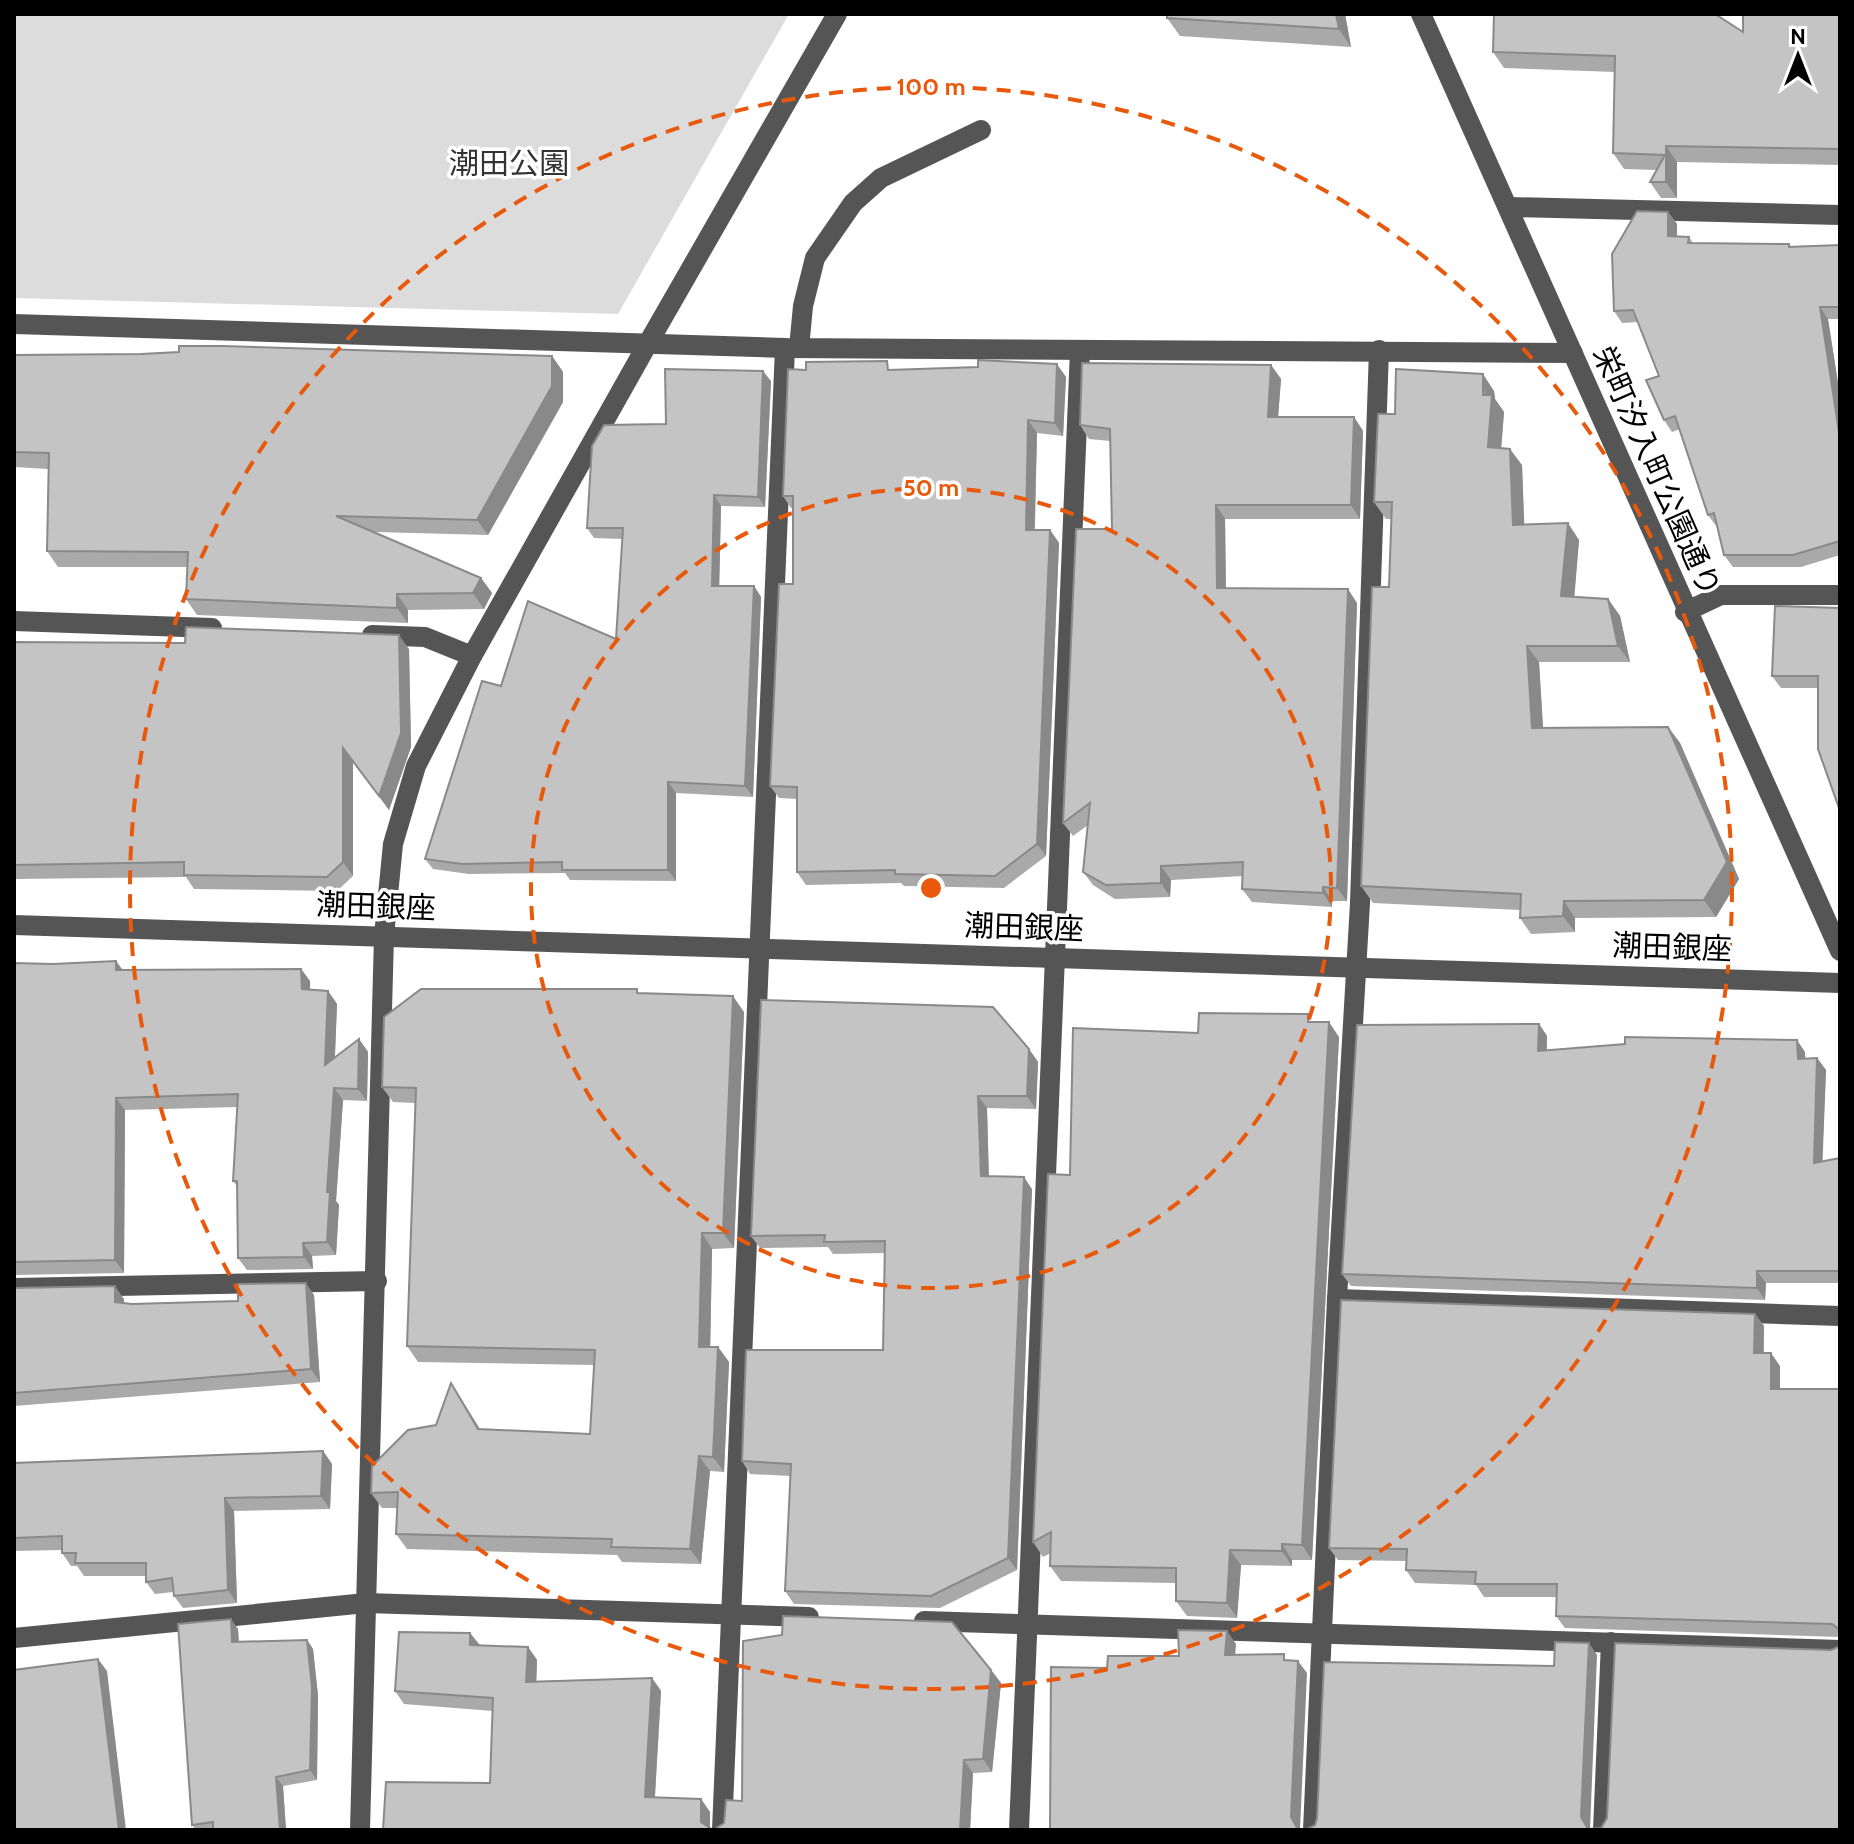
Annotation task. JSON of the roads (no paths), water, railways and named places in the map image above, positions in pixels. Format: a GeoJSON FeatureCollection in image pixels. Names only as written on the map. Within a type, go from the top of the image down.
{"type":"FeatureCollection","features":[{"type":"Feature","properties":{"kind":"street"},"geometry":{"type":"LineString","coordinates":[[360,1830],[384,936],[393,844],[416,766],[472,656],[837,14]]}},
{"type":"Feature","properties":{"kind":"street","name":"栄町汐入町公園通り"},"geometry":{"type":"LineString","coordinates":[[1421,14],[1510,207],[1685,612],[1840,951]]}},
{"type":"Feature","properties":{"kind":"street"},"geometry":{"type":"LineString","coordinates":[[722,1830],[729,1615],[792,348],[815,258],[853,203],[881,178],[981,130]]}},
{"type":"Feature","properties":{"kind":"street"},"geometry":{"type":"LineString","coordinates":[[1510,207],[1840,215]]}},
{"type":"Feature","properties":{"kind":"street"},"geometry":{"type":"LineString","coordinates":[[14,324],[792,348],[1573,353]]}},
{"type":"Feature","properties":{"kind":"street"},"geometry":{"type":"LineString","coordinates":[[1019,1830],[1080,350]]}},
{"type":"Feature","properties":{"kind":"street"},"geometry":{"type":"LineString","coordinates":[[1313,1830],[1337,1299],[1357,967],[1379,350]]}},
{"type":"Feature","properties":{"kind":"street"},"geometry":{"type":"LineString","coordinates":[[1685,612],[1721,595],[1840,595]]}},
{"type":"Feature","properties":{"kind":"street"},"geometry":{"type":"LineString","coordinates":[[14,621],[235,629]]}},
{"type":"Feature","properties":{"kind":"street"},"geometry":{"type":"LineString","coordinates":[[346,634],[425,637],[472,656]]}},
{"type":"Feature","properties":{"kind":"street","name":"潮田銀座"},"geometry":{"type":"LineString","coordinates":[[14,925],[1840,983]]}},
{"type":"Feature","properties":{"kind":"street"},"geometry":{"type":"LineString","coordinates":[[14,1288],[377,1281]]}},
{"type":"Feature","properties":{"kind":"street"},"geometry":{"type":"LineString","coordinates":[[1337,1299],[1840,1316]]}},
{"type":"Feature","properties":{"kind":"street"},"geometry":{"type":"LineString","coordinates":[[14,1638],[366,1603],[823,1618]]}},
{"type":"Feature","properties":{"kind":"street"},"geometry":{"type":"LineString","coordinates":[[901,1620],[1840,1650]]}},
{"type":"Feature","properties":{"kind":"street"},"geometry":{"type":"LineString","coordinates":[[1603,1830],[1611,1642]]}},
{"type":"Feature","properties":{"kind":"park label","name":"潮田公園"},"geometry":{"type":"Point","coordinates":[509,163]}}]}
